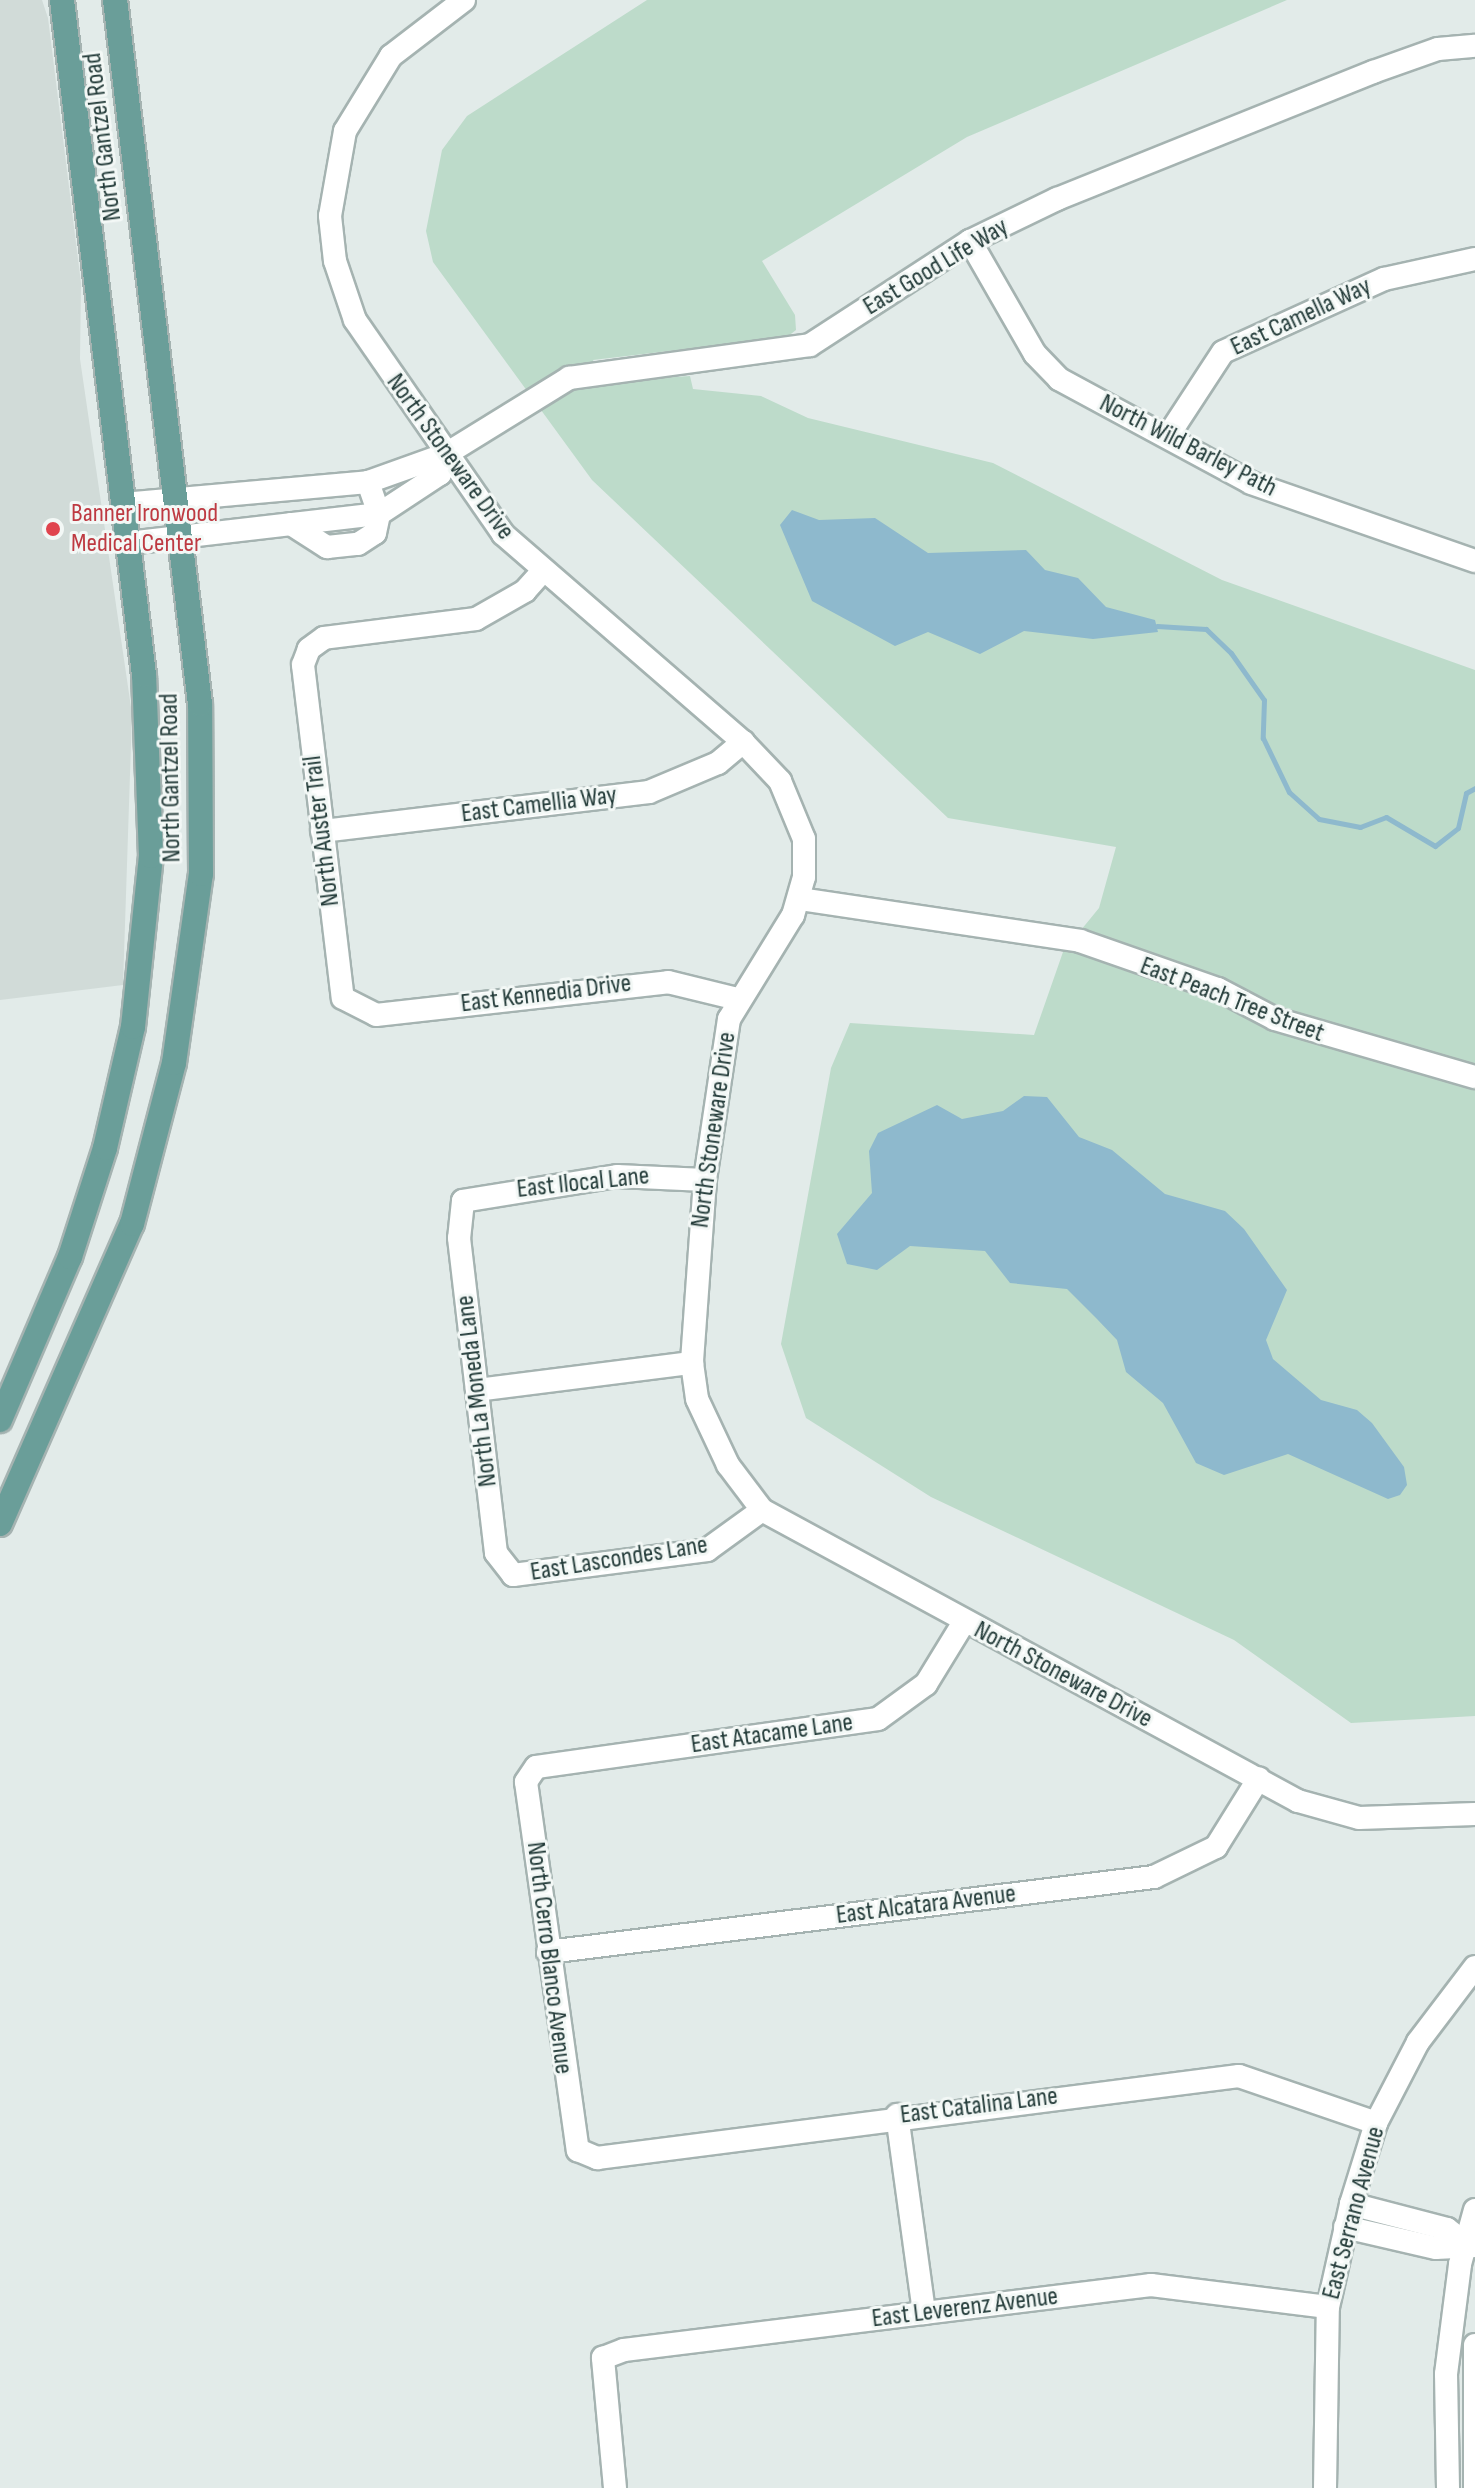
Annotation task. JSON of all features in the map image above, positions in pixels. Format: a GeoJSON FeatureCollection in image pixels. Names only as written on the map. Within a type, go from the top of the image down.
{"type":"FeatureCollection","features":[{"type":"Feature","properties":{"kind":"main road","name":"North Gantzel Road"},"geometry":{"type":"LineString","coordinates":[[0,1420],[88,1208],[122,1080],[142,962],[150,749],[62,0]]}},
{"type":"Feature","properties":{"kind":"main road","name":"North Gantzel Road"},"geometry":{"type":"LineString","coordinates":[[0,1524],[132,1224],[181,1023],[204,813],[177,504],[115,0]]}},
{"type":"Feature","properties":{"kind":"street","name":"North Stoneware Drive"},"geometry":{"type":"LineString","coordinates":[[464,0],[407,41],[371,79],[342,140],[330,216],[335,261],[355,320],[483,510],[541,573],[743,742],[780,781],[798,819],[805,858],[800,899],[737,999],[721,1049],[705,1180],[692,1363],[707,1422],[762,1510],[1298,1801],[1359,1818],[1475,1814]]}},
{"type":"Feature","properties":{"kind":"street","name":"East Good Life Way"},"geometry":{"type":"LineString","coordinates":[[123,504],[177,504],[368,482],[446,454],[569,378],[810,345],[970,241],[1373,72],[1438,49],[1475,46]]}},
{"type":"Feature","properties":{"kind":"street","name":"North Wild Barley Path"},"geometry":{"type":"LineString","coordinates":[[970,241],[1035,354],[1059,379],[1251,483],[1475,561]]}},
{"type":"Feature","properties":{"kind":"street","name":"East Camella Way"},"geometry":{"type":"LineString","coordinates":[[1168,436],[1223,352],[1384,279],[1475,259]]}},
{"type":"Feature","properties":{"kind":"street","name":"East Good Life Way"},"geometry":{"type":"LineString","coordinates":[[128,543],[379,514],[440,474],[446,454]]}},
{"type":"Feature","properties":{"kind":"street"},"geometry":{"type":"LineString","coordinates":[[368,482],[379,514]]}},
{"type":"Feature","properties":{"kind":"street","name":"North Auster Trail"},"geometry":{"type":"LineString","coordinates":[[353,1009],[343,998],[322,831],[303,665],[309,649],[324,638],[476,619],[541,573]]}},
{"type":"Feature","properties":{"kind":"street","name":"East Camellia Way"},"geometry":{"type":"LineString","coordinates":[[322,831],[649,792],[718,763],[743,742]]}},
{"type":"Feature","properties":{"kind":"street","name":"East Peach Tree Street"},"geometry":{"type":"LineString","coordinates":[[800,899],[1080,941],[1218,989],[1289,1024],[1475,1077]]}},
{"type":"Feature","properties":{"kind":"street","name":"East Kennedia Drive"},"geometry":{"type":"LineString","coordinates":[[353,1009],[376,1015],[651,982],[737,999]]}},
{"type":"Feature","properties":{"kind":"street","name":"East Ilocal Lane"},"geometry":{"type":"LineString","coordinates":[[463,1201],[639,1174],[705,1180]]}},
{"type":"Feature","properties":{"kind":"street","name":"North La Moneda Lane"},"geometry":{"type":"LineString","coordinates":[[463,1201],[459,1238],[496,1553],[513,1575]]}},
{"type":"Feature","properties":{"kind":"street"},"geometry":{"type":"LineString","coordinates":[[477,1390],[692,1363]]}},
{"type":"Feature","properties":{"kind":"street","name":"East Lascondes Lane"},"geometry":{"type":"LineString","coordinates":[[513,1575],[707,1550],[762,1510]]}},
{"type":"Feature","properties":{"kind":"street","name":"East Atacame Lane"},"geometry":{"type":"LineString","coordinates":[[536,1767],[878,1719],[926,1684],[964,1622]]}},
{"type":"Feature","properties":{"kind":"street","name":"North Cerro Blanco Avenue"},"geometry":{"type":"LineString","coordinates":[[536,1767],[526,1782],[578,2150]]}},
{"type":"Feature","properties":{"kind":"street","name":"East Alcatara Avenue"},"geometry":{"type":"LineString","coordinates":[[548,1952],[1154,1877],[1216,1847],[1259,1778]]}},
{"type":"Feature","properties":{"kind":"street","name":"East Serrano Avenue"},"geometry":{"type":"LineString","coordinates":[[1325,2488],[1328,2307],[1351,2204],[1376,2123],[1418,2042],[1475,1967]]}},
{"type":"Feature","properties":{"kind":"street","name":"East Catalina Lane"},"geometry":{"type":"LineString","coordinates":[[578,2150],[597,2158],[897,2115],[1239,2076],[1376,2123]]}},
{"type":"Feature","properties":{"kind":"street"},"geometry":{"type":"LineString","coordinates":[[897,2115],[924,2313]]}},
{"type":"Feature","properties":{"kind":"street"},"geometry":{"type":"LineString","coordinates":[[1351,2204],[1447,2229],[1470,2244]]}},
{"type":"Feature","properties":{"kind":"street"},"geometry":{"type":"LineString","coordinates":[[1448,2488],[1446,2374],[1475,2210]]}},
{"type":"Feature","properties":{"kind":"street"},"geometry":{"type":"LineString","coordinates":[[1345,2227],[1436,2248],[1470,2244]]}},
{"type":"Feature","properties":{"kind":"street","name":"East Leverenz Avenue"},"geometry":{"type":"LineString","coordinates":[[615,2488],[603,2358],[924,2313],[1176,2284],[1328,2307]]}},
{"type":"Feature","properties":{"kind":"street"},"geometry":{"type":"LineString","coordinates":[[1475,2345],[1475,2488]]}},
{"type":"Feature","properties":{"kind":"shaded area","name":"Banner Ironwood Medical Center"},"geometry":{"type":"Polygon","coordinates":[[[0,0],[42,0],[48,18],[81,283],[80,359],[132,714],[123,985],[0,1000],[0,0]]]}},
{"type":"Feature","properties":{"kind":"green space"},"geometry":{"type":"Polygon","coordinates":[[[647,0],[1287,0],[967,137],[762,261],[795,315],[796,330],[787,337],[593,360],[601,382],[690,376],[693,389],[761,396],[808,418],[993,463],[1222,580],[1475,670],[1475,1716],[1351,1723],[1234,1640],[931,1497],[806,1418],[781,1344],[831,1068],[850,1023],[1034,1035],[1063,952],[1099,908],[1116,847],[948,818],[592,480],[433,262],[426,231],[442,150],[467,116],[647,0]]]}},
{"type":"Feature","properties":{"kind":"water"},"geometry":{"type":"Polygon","coordinates":[[[792,510],[819,520],[875,518],[928,553],[1026,550],[1045,570],[1078,578],[1106,607],[1155,620],[1158,632],[1093,639],[1024,631],[980,654],[928,632],[895,646],[812,601],[780,525],[792,510]]]}},
{"type":"Feature","properties":{"kind":"water"},"geometry":{"type":"Polygon","coordinates":[[[1024,1096],[1047,1097],[1079,1137],[1112,1150],[1165,1194],[1225,1211],[1244,1229],[1287,1290],[1266,1340],[1273,1359],[1321,1400],[1357,1410],[1372,1423],[1404,1467],[1407,1485],[1400,1495],[1388,1499],[1288,1454],[1224,1475],[1196,1463],[1163,1403],[1126,1372],[1117,1340],[1097,1319],[1067,1289],[1010,1283],[985,1251],[910,1246],[877,1270],[847,1264],[837,1234],[872,1193],[869,1151],[878,1133],[937,1105],[962,1119],[1003,1111],[1024,1096]]]}},
{"type":"Feature","properties":{"kind":"waterway"},"geometry":{"type":"LineString","coordinates":[[1157,626],[1206,629],[1231,653],[1264,700],[1263,738],[1289,792],[1319,819],[1360,827],[1386,817],[1435,846],[1458,828],[1466,793],[1475,788]]}},
{"type":"Feature","properties":{"kind":"place","name":"Banner Ironwood Medical Center"},"geometry":{"type":"Point","coordinates":[53,529]}}]}
